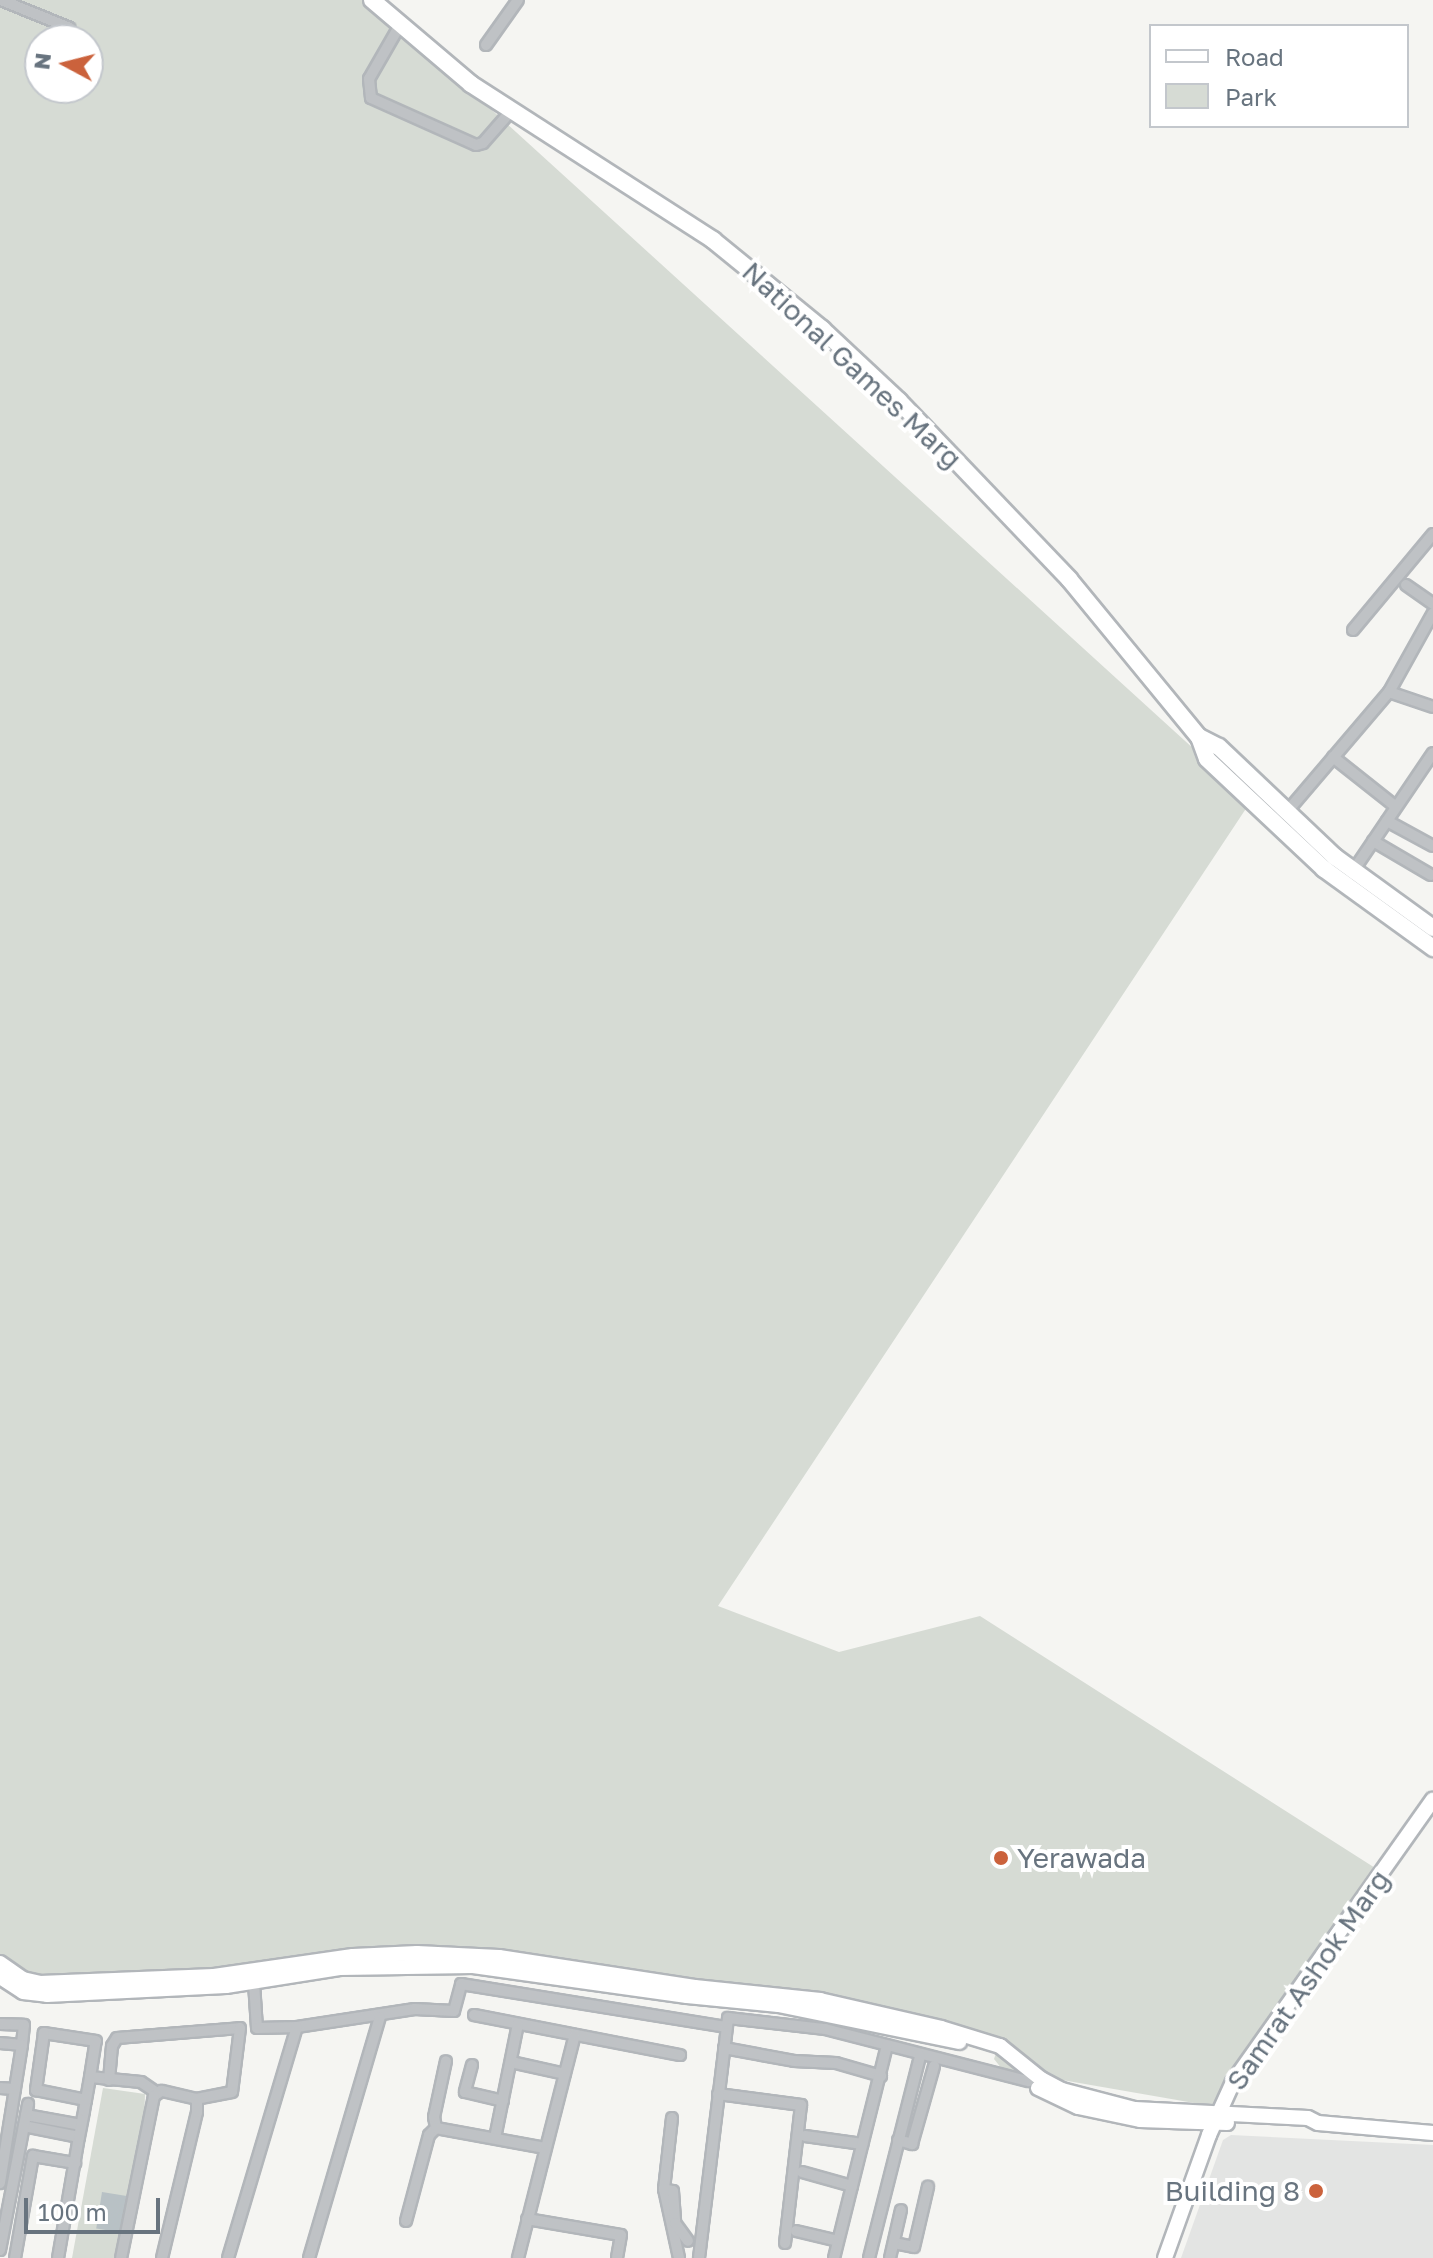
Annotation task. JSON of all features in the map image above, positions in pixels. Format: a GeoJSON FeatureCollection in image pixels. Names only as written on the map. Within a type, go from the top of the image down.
{"type":"FeatureCollection","features":[{"type":"Feature","properties":{"kind":"main road","name":"National Games Marg"},"geometry":{"type":"LineString","coordinates":[[372,0],[449,67],[511,111],[713,240],[832,339],[899,401],[1040,548],[1199,737],[1219,747],[1281,818],[1433,948]]}},
{"type":"Feature","properties":{"kind":"main road","name":"National Games Marg"},"geometry":{"type":"LineString","coordinates":[[1348,878],[1433,928]]}},
{"type":"Feature","properties":{"kind":"street"},"geometry":{"type":"LineString","coordinates":[[1,0],[60,24]]}},
{"type":"Feature","properties":{"kind":"street"},"geometry":{"type":"LineString","coordinates":[[486,45],[518,0]]}},
{"type":"Feature","properties":{"kind":"street"},"geometry":{"type":"LineString","coordinates":[[400,25],[369,79],[367,89],[371,98],[476,145],[483,143],[511,111]]}},
{"type":"Feature","properties":{"kind":"street"},"geometry":{"type":"LineString","coordinates":[[1353,630],[1433,534]]}},
{"type":"Feature","properties":{"kind":"street"},"geometry":{"type":"LineString","coordinates":[[1406,585],[1433,604]]}},
{"type":"Feature","properties":{"kind":"street"},"geometry":{"type":"LineString","coordinates":[[1281,818],[1389,692],[1433,613]]}},
{"type":"Feature","properties":{"kind":"street"},"geometry":{"type":"LineString","coordinates":[[1389,692],[1433,707]]}},
{"type":"Feature","properties":{"kind":"street"},"geometry":{"type":"LineString","coordinates":[[1348,878],[1433,753]]}},
{"type":"Feature","properties":{"kind":"street"},"geometry":{"type":"LineString","coordinates":[[1333,757],[1358,780],[1396,807]]}},
{"type":"Feature","properties":{"kind":"street"},"geometry":{"type":"LineString","coordinates":[[1387,821],[1433,846]]}},
{"type":"Feature","properties":{"kind":"street"},"geometry":{"type":"LineString","coordinates":[[1373,841],[1431,875]]}},
{"type":"Feature","properties":{"kind":"street","name":"Samrat Ashok Marg"},"geometry":{"type":"LineString","coordinates":[[1165,2258],[1218,2117],[1255,2046],[1298,1993],[1433,1800]]}},
{"type":"Feature","properties":{"kind":"street"},"geometry":{"type":"LineString","coordinates":[[0,1963],[23,1979],[40,1983],[214,1976],[353,1956],[417,1953],[499,1957],[856,2008],[991,2042],[1050,2085],[1135,2109],[1308,2128],[1318,2123],[1433,2133]]}},
{"type":"Feature","properties":{"kind":"street"},"geometry":{"type":"LineString","coordinates":[[0,1977],[23,1992],[47,1995],[192,1989],[254,1983],[340,1968],[448,1965],[779,2005],[982,2048],[1059,2100],[1097,2112],[1140,2120],[1218,2117]]}},
{"type":"Feature","properties":{"kind":"street"},"geometry":{"type":"LineString","coordinates":[[254,1983],[257,2028],[297,2027],[380,2017],[415,2009],[454,2011],[461,1984],[726,2027]]}},
{"type":"Feature","properties":{"kind":"street"},"geometry":{"type":"LineString","coordinates":[[474,2015],[680,2055]]}},
{"type":"Feature","properties":{"kind":"street"},"geometry":{"type":"LineString","coordinates":[[309,2258],[380,2017]]}},
{"type":"Feature","properties":{"kind":"street"},"geometry":{"type":"LineString","coordinates":[[699,2258],[728,2018],[825,2029],[920,2056],[1028,2081]]}},
{"type":"Feature","properties":{"kind":"street"},"geometry":{"type":"LineString","coordinates":[[0,2024],[24,2025],[0,2183]]}},
{"type":"Feature","properties":{"kind":"street"},"geometry":{"type":"LineString","coordinates":[[495,2138],[518,2024]]}},
{"type":"Feature","properties":{"kind":"street"},"geometry":{"type":"LineString","coordinates":[[228,2258],[297,2027]]}},
{"type":"Feature","properties":{"kind":"street"},"geometry":{"type":"LineString","coordinates":[[90,2077],[109,2080],[141,2082],[156,2092],[197,2099],[232,2092],[240,2028],[117,2038],[112,2046],[109,2080]]}},
{"type":"Feature","properties":{"kind":"street"},"geometry":{"type":"LineString","coordinates":[[58,2258],[75,2163],[80,2131],[86,2100],[96,2041],[44,2033],[36,2090],[86,2100]]}},
{"type":"Feature","properties":{"kind":"street"},"geometry":{"type":"LineString","coordinates":[[518,2258],[575,2035]]}},
{"type":"Feature","properties":{"kind":"street"},"geometry":{"type":"LineString","coordinates":[[0,2043],[22,2045]]}},
{"type":"Feature","properties":{"kind":"street"},"geometry":{"type":"LineString","coordinates":[[834,2258],[887,2046]]}},
{"type":"Feature","properties":{"kind":"street"},"geometry":{"type":"LineString","coordinates":[[724,2048],[794,2061],[836,2063],[881,2076]]}},
{"type":"Feature","properties":{"kind":"street"},"geometry":{"type":"LineString","coordinates":[[869,2258],[920,2056]]}},
{"type":"Feature","properties":{"kind":"street"},"geometry":{"type":"LineString","coordinates":[[436,2128],[434,2117],[446,2061]]}},
{"type":"Feature","properties":{"kind":"street"},"geometry":{"type":"LineString","coordinates":[[511,2062],[565,2074]]}},
{"type":"Feature","properties":{"kind":"street"},"geometry":{"type":"LineString","coordinates":[[472,2065],[465,2092],[503,2101]]}},
{"type":"Feature","properties":{"kind":"street"},"geometry":{"type":"LineString","coordinates":[[898,2140],[912,2144],[934,2066]]}},
{"type":"Feature","properties":{"kind":"street"},"geometry":{"type":"LineString","coordinates":[[0,2088],[15,2089]]}},
{"type":"Feature","properties":{"kind":"street"},"geometry":{"type":"LineString","coordinates":[[121,2258],[156,2092]]}},
{"type":"Feature","properties":{"kind":"street"},"geometry":{"type":"LineString","coordinates":[[718,2094],[801,2105],[785,2243]]}},
{"type":"Feature","properties":{"kind":"street"},"geometry":{"type":"LineString","coordinates":[[162,2258],[197,2112],[197,2099]]}},
{"type":"Feature","properties":{"kind":"street"},"geometry":{"type":"LineString","coordinates":[[0,2250],[26,2115],[80,2131]]}},
{"type":"Feature","properties":{"kind":"street"},"geometry":{"type":"LineString","coordinates":[[672,2118],[664,2189],[679,2258]]}},
{"type":"Feature","properties":{"kind":"street"},"geometry":{"type":"LineString","coordinates":[[436,2128],[545,2148]]}},
{"type":"Feature","properties":{"kind":"street"},"geometry":{"type":"LineString","coordinates":[[406,2221],[429,2135],[436,2128]]}},
{"type":"Feature","properties":{"kind":"street"},"geometry":{"type":"LineString","coordinates":[[805,2136],[862,2144]]}},
{"type":"Feature","properties":{"kind":"street"},"geometry":{"type":"LineString","coordinates":[[15,2258],[33,2156],[75,2163]]}},
{"type":"Feature","properties":{"kind":"street"},"geometry":{"type":"LineString","coordinates":[[802,2172],[852,2186]]}},
{"type":"Feature","properties":{"kind":"street"},"geometry":{"type":"LineString","coordinates":[[894,2243],[914,2247],[928,2187]]}},
{"type":"Feature","properties":{"kind":"street"},"geometry":{"type":"LineString","coordinates":[[664,2189],[673,2191],[675,2223],[688,2241]]}},
{"type":"Feature","properties":{"kind":"street"},"geometry":{"type":"LineString","coordinates":[[890,2258],[901,2210]]}},
{"type":"Feature","properties":{"kind":"street"},"geometry":{"type":"LineString","coordinates":[[527,2219],[621,2235],[617,2258]]}},
{"type":"Feature","properties":{"kind":"street"},"geometry":{"type":"LineString","coordinates":[[796,2231],[838,2241]]}},
{"type":"Feature","properties":{"kind":"shaded area"},"geometry":{"type":"Polygon","coordinates":[[[1231,2135],[1433,2145],[1433,2258],[1181,2258],[1223,2140],[1231,2135]]]}},
{"type":"Feature","properties":{"kind":"shaded area"},"geometry":{"type":"Polygon","coordinates":[[[102,2192],[127,2196],[121,2232],[96,2229],[102,2192]]]}},
{"type":"Feature","properties":{"kind":"green space"},"geometry":{"type":"Polygon","coordinates":[[[0,0],[371,0],[1251,801],[718,1606],[839,1652],[980,1616],[1383,1873],[1223,2108],[1002,2069],[994,2059],[997,2050],[779,1993],[337,1966],[32,1994],[0,1968],[0,0]]]}},
{"type":"Feature","properties":{"kind":"green space"},"geometry":{"type":"Polygon","coordinates":[[[103,2088],[145,2094],[144,2122],[117,2258],[72,2258],[103,2088]]]}},
{"type":"Feature","properties":{"kind":"place","name":"Yerawada"},"geometry":{"type":"Point","coordinates":[1001,1858]}},
{"type":"Feature","properties":{"kind":"place","name":"Building 8"},"geometry":{"type":"Point","coordinates":[1316,2191]}}]}
